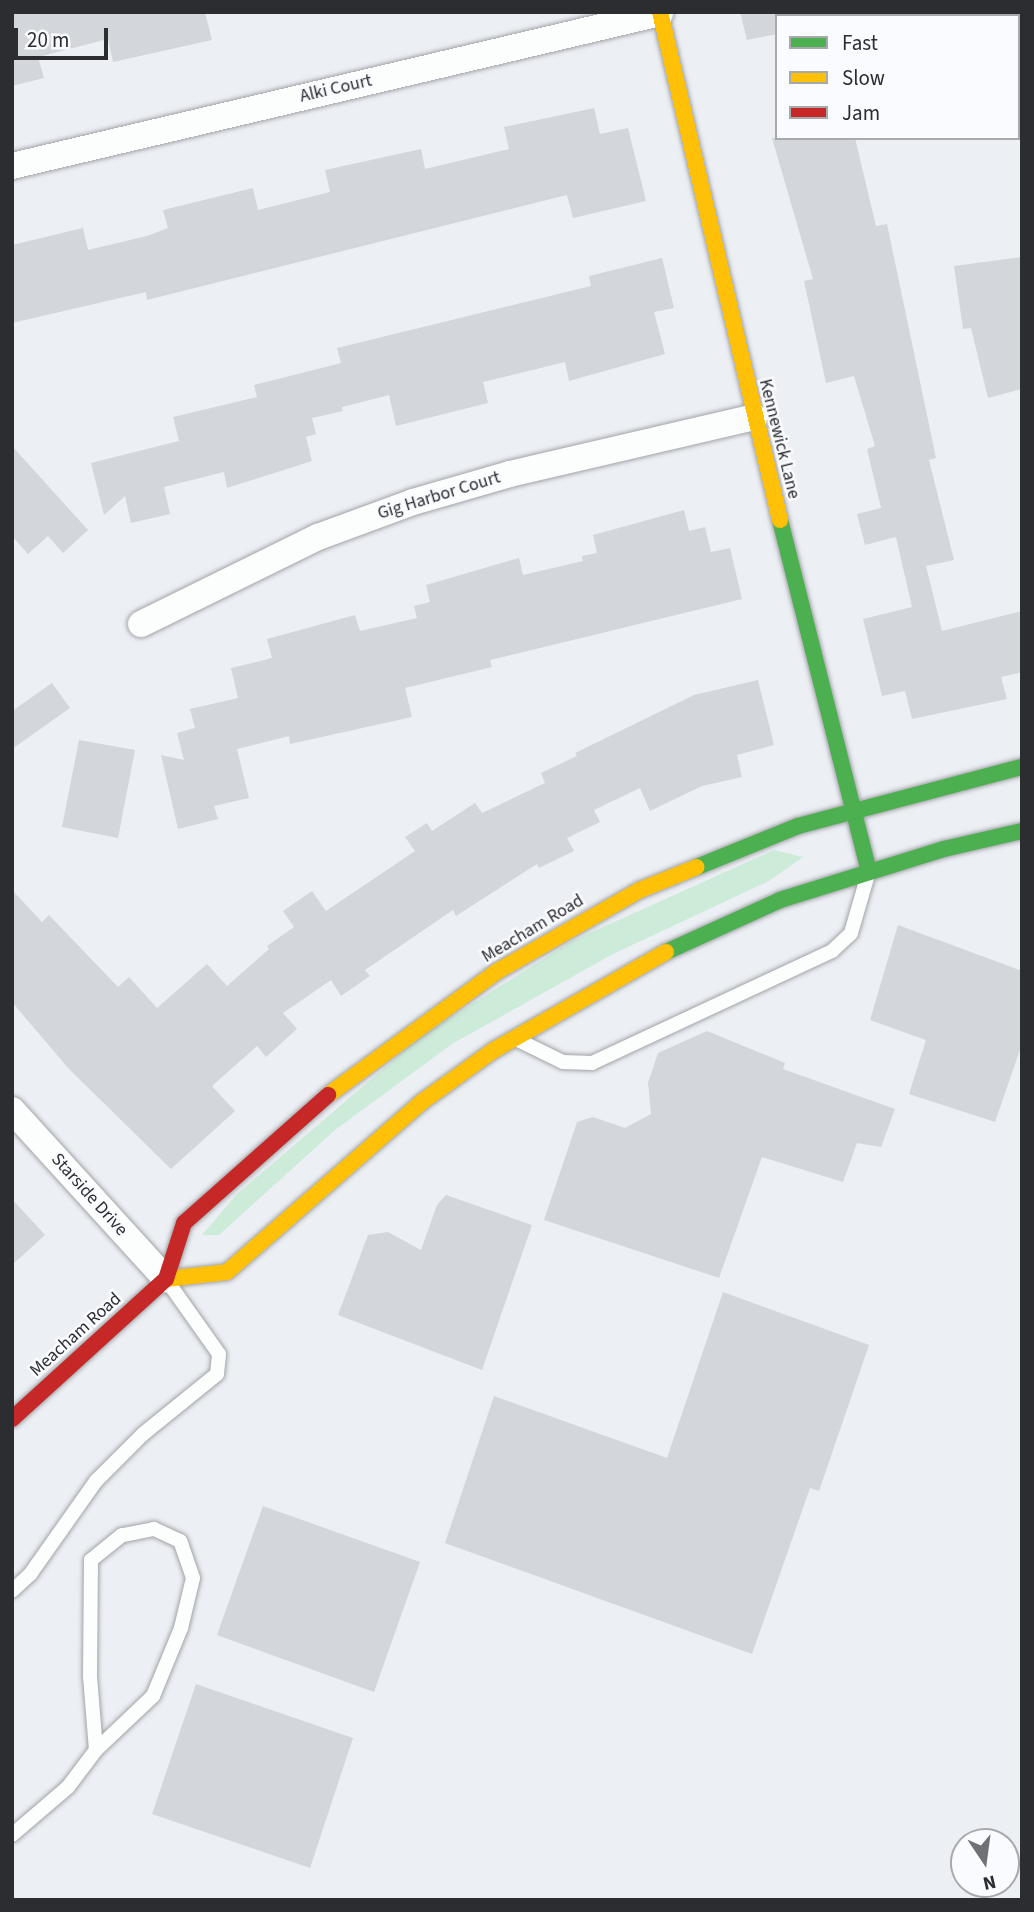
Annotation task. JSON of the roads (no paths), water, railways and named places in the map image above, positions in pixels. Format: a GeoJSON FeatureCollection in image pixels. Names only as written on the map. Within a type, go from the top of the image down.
{"type":"FeatureCollection","features":[{"type":"Feature","properties":{"kind":"street","name":"Alki Court"},"geometry":{"type":"LineString","coordinates":[[12,166],[660,13]]}},
{"type":"Feature","properties":{"kind":"street","name":"Kennewick Lane"},"geometry":{"type":"LineString","coordinates":[[660,13],[754,417],[850,809],[869,872]]}},
{"type":"Feature","properties":{"kind":"street","name":"Gig Harbor Court"},"geometry":{"type":"LineString","coordinates":[[141,624],[318,537],[413,502],[510,474],[754,417]]}},
{"type":"Feature","properties":{"kind":"street","name":"Meacham Road"},"geometry":{"type":"LineString","coordinates":[[12,1419],[166,1279],[184,1223],[327,1095],[496,972],[640,890],[850,809],[1022,767]]}},
{"type":"Feature","properties":{"kind":"street"},"geometry":{"type":"LineString","coordinates":[[166,1279],[227,1272],[423,1101],[514,1038],[650,959],[780,900],[869,872],[1022,831]]}},
{"type":"Feature","properties":{"kind":"street","name":"Starside Drive"},"geometry":{"type":"LineString","coordinates":[[12,1110],[166,1279]]}},
{"type":"Feature","properties":{"kind":"lane"},"geometry":{"type":"LineString","coordinates":[[514,1038],[563,1062],[592,1063],[832,951],[851,933],[869,872]]}},
{"type":"Feature","properties":{"kind":"lane"},"geometry":{"type":"LineString","coordinates":[[12,1591],[31,1573],[96,1481],[142,1434],[216,1374],[219,1354],[166,1279]]}},
{"type":"Feature","properties":{"kind":"lane"},"geometry":{"type":"LineString","coordinates":[[12,1835],[68,1787],[96,1750],[153,1696],[181,1628],[193,1578],[180,1541],[155,1529],[122,1535],[91,1560],[90,1676],[96,1750]]}}]}
